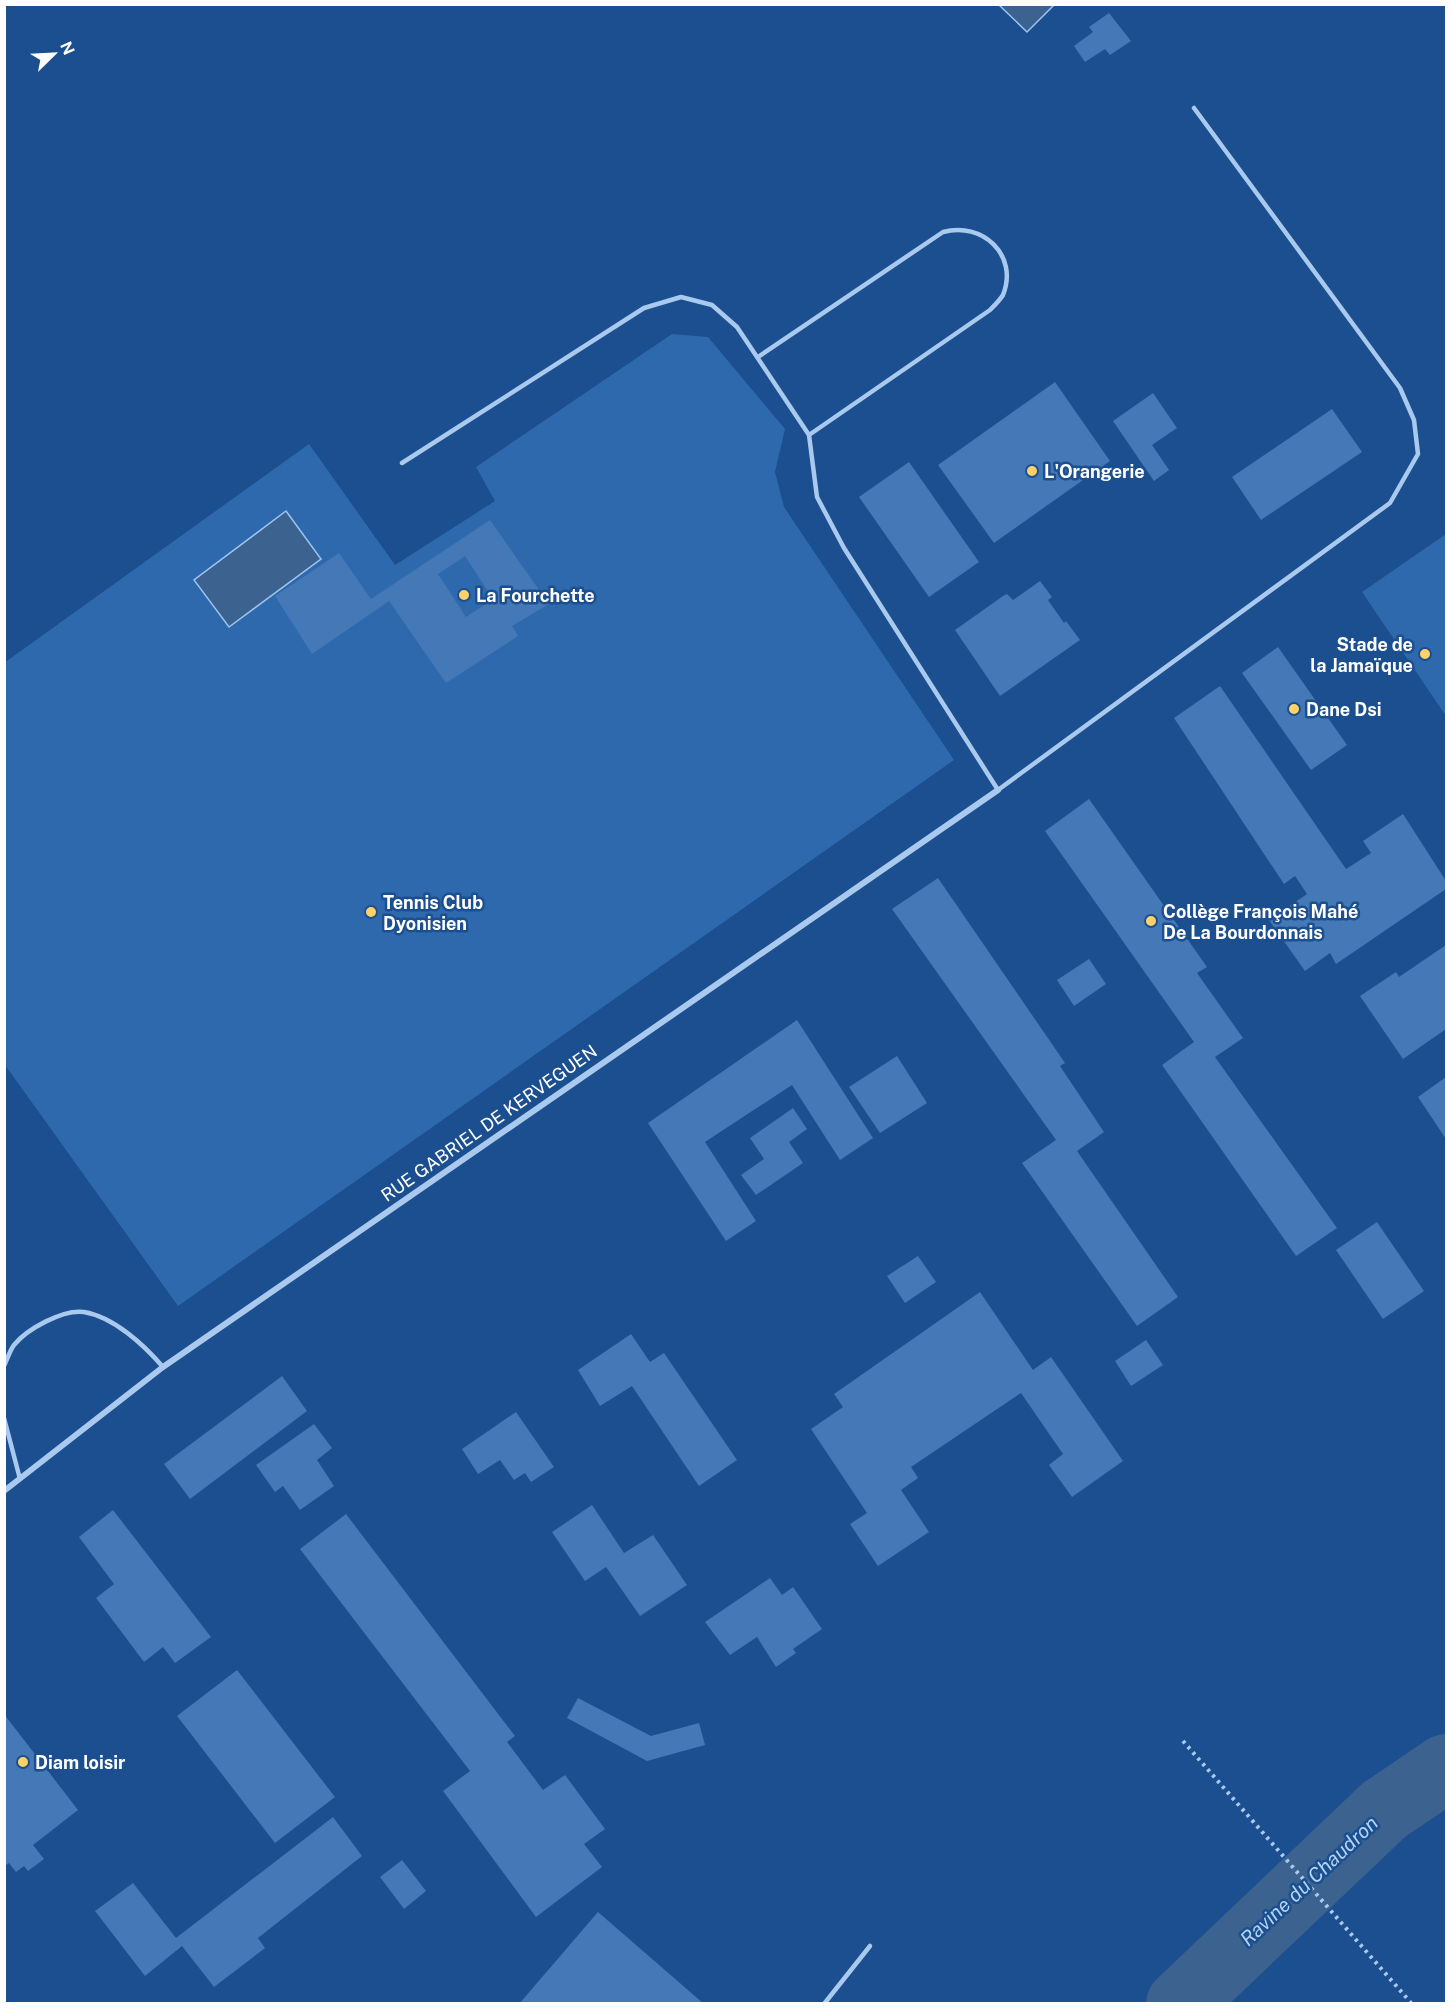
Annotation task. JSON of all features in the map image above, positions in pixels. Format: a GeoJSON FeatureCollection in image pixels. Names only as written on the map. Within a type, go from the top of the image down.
{"type":"FeatureCollection","features":[{"type":"Feature","properties":{"kind":"street","name":"RUE GABRIEL DE KERVEGUEN"},"geometry":{"type":"LineString","coordinates":[[4,1491],[163,1367],[998,790]]}},
{"type":"Feature","properties":{"kind":"lane"},"geometry":{"type":"LineString","coordinates":[[402,464],[644,308],[681,297],[712,305],[737,327],[809,435],[817,497],[844,548],[998,790],[1390,503],[1418,454],[1414,420],[1400,388],[1194,108]]}},
{"type":"Feature","properties":{"kind":"lane"},"geometry":{"type":"LineString","coordinates":[[758,357],[943,232],[958,228],[982,233],[999,250],[1005,273],[1002,296],[990,310],[809,435]]}},
{"type":"Feature","properties":{"kind":"lane"},"geometry":{"type":"LineString","coordinates":[[4,1366],[14,1345],[44,1321],[83,1312],[110,1322],[148,1349],[163,1367]]}},
{"type":"Feature","properties":{"kind":"lane"},"geometry":{"type":"LineString","coordinates":[[4,1418],[20,1479]]}},
{"type":"Feature","properties":{"kind":"lane"},"geometry":{"type":"LineString","coordinates":[[824,2004],[870,1946]]}},
{"type":"Feature","properties":{"kind":"path"},"geometry":{"type":"LineString","coordinates":[[1184,1741],[1412,2004]]}},
{"type":"Feature","properties":{"kind":"shaded area"},"geometry":{"type":"Polygon","coordinates":[[[999,5],[1054,5],[1027,32],[999,5]]]}},
{"type":"Feature","properties":{"kind":"shaded area","name":"Tennis Club Dyonisien"},"geometry":{"type":"Polygon","coordinates":[[[672,334],[708,337],[785,429],[775,472],[784,507],[954,760],[178,1306],[5,1065],[4,663],[309,444],[395,565],[495,501],[476,467],[672,334]]]}},
{"type":"Feature","properties":{"kind":"shaded area"},"geometry":{"type":"Polygon","coordinates":[[[286,511],[321,559],[229,627],[194,580],[286,511]]]}},
{"type":"Feature","properties":{"kind":"shaded area","name":"Stade de la Jamaïque"},"geometry":{"type":"Polygon","coordinates":[[[1446,534],[1446,716],[1362,592],[1446,534]]]}},
{"type":"Feature","properties":{"kind":"building"},"geometry":{"type":"Polygon","coordinates":[[[1109,13],[1131,41],[1110,55],[1105,49],[1085,62],[1074,46],[1093,32],[1089,27],[1109,13]]]}},
{"type":"Feature","properties":{"kind":"building"},"geometry":{"type":"Polygon","coordinates":[[[1055,382],[1110,461],[994,543],[938,465],[1055,382]]]}},
{"type":"Feature","properties":{"kind":"building"},"geometry":{"type":"Polygon","coordinates":[[[1153,393],[1177,428],[1152,445],[1169,470],[1154,481],[1113,421],[1153,393]]]}},
{"type":"Feature","properties":{"kind":"building"},"geometry":{"type":"Polygon","coordinates":[[[1332,409],[1362,452],[1261,520],[1232,477],[1332,409]]]}},
{"type":"Feature","properties":{"kind":"building"},"geometry":{"type":"Polygon","coordinates":[[[909,462],[979,562],[929,597],[859,497],[909,462]]]}},
{"type":"Feature","properties":{"kind":"building"},"geometry":{"type":"Polygon","coordinates":[[[490,520],[549,604],[512,626],[518,636],[446,683],[389,601],[312,654],[275,596],[339,553],[371,599],[490,520]],[[465,556],[438,574],[466,617],[493,599],[465,556]]]}},
{"type":"Feature","properties":{"kind":"building"},"geometry":{"type":"Polygon","coordinates":[[[1040,581],[1052,597],[1048,600],[1064,623],[1066,621],[1080,640],[1000,696],[955,630],[1003,596],[1007,594],[1013,600],[1040,581]]]}},
{"type":"Feature","properties":{"kind":"building","name":"Dane Dsi"},"geometry":{"type":"Polygon","coordinates":[[[1278,647],[1347,745],[1311,770],[1242,673],[1278,647]]]}},
{"type":"Feature","properties":{"kind":"building"},"geometry":{"type":"Polygon","coordinates":[[[1220,686],[1346,869],[1371,853],[1363,841],[1403,814],[1446,881],[1446,889],[1336,964],[1330,953],[1305,971],[1269,920],[1307,894],[1295,876],[1284,884],[1174,718],[1220,686]]]}},
{"type":"Feature","properties":{"kind":"building"},"geometry":{"type":"Polygon","coordinates":[[[1089,799],[1207,967],[1197,973],[1243,1038],[1215,1057],[1337,1228],[1296,1256],[1162,1065],[1194,1042],[1045,831],[1089,799]]]}},
{"type":"Feature","properties":{"kind":"building"},"geometry":{"type":"Polygon","coordinates":[[[938,878],[1065,1063],[1060,1066],[1104,1132],[1077,1151],[1178,1297],[1137,1326],[1022,1163],[1056,1140],[892,909],[938,878]]]}},
{"type":"Feature","properties":{"kind":"building"},"geometry":{"type":"Polygon","coordinates":[[[1446,945],[1446,1029],[1403,1059],[1360,996],[1396,972],[1399,977],[1446,945]]]}},
{"type":"Feature","properties":{"kind":"building"},"geometry":{"type":"Polygon","coordinates":[[[1089,959],[1106,984],[1074,1006],[1057,980],[1089,959]]]}},
{"type":"Feature","properties":{"kind":"building"},"geometry":{"type":"Polygon","coordinates":[[[797,1020],[873,1138],[840,1160],[792,1085],[705,1142],[756,1221],[726,1241],[648,1123],[797,1020]]]}},
{"type":"Feature","properties":{"kind":"building"},"geometry":{"type":"Polygon","coordinates":[[[897,1056],[927,1103],[880,1133],[849,1087],[897,1056]]]}},
{"type":"Feature","properties":{"kind":"building"},"geometry":{"type":"Polygon","coordinates":[[[1446,1077],[1446,1139],[1418,1097],[1446,1077]]]}},
{"type":"Feature","properties":{"kind":"building"},"geometry":{"type":"Polygon","coordinates":[[[793,1108],[807,1129],[789,1142],[803,1163],[756,1195],[741,1175],[764,1159],[750,1138],[793,1108]]]}},
{"type":"Feature","properties":{"kind":"building"},"geometry":{"type":"Polygon","coordinates":[[[1377,1222],[1424,1291],[1383,1319],[1336,1250],[1377,1222]]]}},
{"type":"Feature","properties":{"kind":"building"},"geometry":{"type":"Polygon","coordinates":[[[918,1256],[936,1282],[905,1303],[887,1276],[918,1256]]]}},
{"type":"Feature","properties":{"kind":"building"},"geometry":{"type":"Polygon","coordinates":[[[980,1292],[1033,1370],[1051,1357],[1123,1461],[1072,1497],[1049,1465],[1063,1454],[1021,1393],[911,1467],[918,1478],[901,1490],[929,1532],[878,1566],[850,1524],[867,1513],[811,1429],[843,1407],[834,1394],[980,1292]]]}},
{"type":"Feature","properties":{"kind":"building"},"geometry":{"type":"Polygon","coordinates":[[[631,1334],[650,1362],[664,1353],[737,1460],[699,1486],[632,1386],[600,1406],[578,1370],[631,1334]]]}},
{"type":"Feature","properties":{"kind":"building"},"geometry":{"type":"Polygon","coordinates":[[[1146,1340],[1163,1365],[1131,1386],[1115,1361],[1146,1340]]]}},
{"type":"Feature","properties":{"kind":"building"},"geometry":{"type":"Polygon","coordinates":[[[282,1376],[307,1411],[190,1499],[164,1464],[282,1376]]]}},
{"type":"Feature","properties":{"kind":"building"},"geometry":{"type":"Polygon","coordinates":[[[516,1412],[554,1467],[531,1482],[525,1473],[514,1480],[500,1460],[478,1474],[462,1449],[516,1412]]]}},
{"type":"Feature","properties":{"kind":"building"},"geometry":{"type":"Polygon","coordinates":[[[314,1424],[332,1448],[317,1460],[334,1486],[300,1510],[283,1486],[275,1492],[256,1465],[314,1424]]]}},
{"type":"Feature","properties":{"kind":"building"},"geometry":{"type":"Polygon","coordinates":[[[592,1505],[624,1553],[653,1535],[687,1585],[640,1616],[606,1567],[585,1581],[552,1532],[592,1505]]]}},
{"type":"Feature","properties":{"kind":"building"},"geometry":{"type":"Polygon","coordinates":[[[113,1510],[211,1637],[175,1663],[163,1647],[144,1662],[96,1598],[114,1584],[79,1537],[113,1510]]]}},
{"type":"Feature","properties":{"kind":"building"},"geometry":{"type":"Polygon","coordinates":[[[346,1514],[515,1736],[507,1742],[543,1790],[565,1775],[605,1829],[584,1844],[602,1867],[536,1917],[443,1791],[470,1771],[300,1549],[346,1514]]]}},
{"type":"Feature","properties":{"kind":"building"},"geometry":{"type":"Polygon","coordinates":[[[770,1578],[782,1595],[793,1587],[822,1629],[793,1649],[796,1653],[776,1667],[757,1637],[730,1655],[705,1622],[770,1578]]]}},
{"type":"Feature","properties":{"kind":"building"},"geometry":{"type":"Polygon","coordinates":[[[237,1670],[335,1797],[275,1843],[177,1716],[237,1670]]]}},
{"type":"Feature","properties":{"kind":"building"},"geometry":{"type":"Polygon","coordinates":[[[578,1698],[651,1736],[699,1723],[705,1745],[647,1761],[567,1718],[578,1698]]]}},
{"type":"Feature","properties":{"kind":"building","name":"Diam loisir"},"geometry":{"type":"Polygon","coordinates":[[[4,1714],[78,1810],[33,1845],[44,1859],[28,1871],[24,1866],[16,1872],[9,1863],[4,1867],[4,1714]]]}},
{"type":"Feature","properties":{"kind":"building"},"geometry":{"type":"Polygon","coordinates":[[[333,1817],[362,1856],[258,1938],[265,1948],[214,1987],[182,1946],[145,1976],[95,1911],[133,1883],[176,1938],[333,1817]]]}},
{"type":"Feature","properties":{"kind":"building"},"geometry":{"type":"Polygon","coordinates":[[[402,1860],[426,1891],[404,1909],[380,1877],[402,1860]]]}},
{"type":"Feature","properties":{"kind":"building"},"geometry":{"type":"Polygon","coordinates":[[[598,1912],[704,2004],[519,2004],[598,1912]]]}},
{"type":"Feature","properties":{"kind":"waterway","name":"Ravine du Chaudron"},"geometry":{"type":"LineString","coordinates":[[1180,2004],[1384,1810],[1446,1768]]}},
{"type":"Feature","properties":{"kind":"place","name":"L'Orangerie"},"geometry":{"type":"Point","coordinates":[1032,471]}},
{"type":"Feature","properties":{"kind":"place","name":"La Fourchette"},"geometry":{"type":"Point","coordinates":[464,595]}},
{"type":"Feature","properties":{"kind":"place","name":"Stade de la Jamaïque"},"geometry":{"type":"Point","coordinates":[1425,654]}},
{"type":"Feature","properties":{"kind":"place","name":"Dane Dsi"},"geometry":{"type":"Point","coordinates":[1294,709]}},
{"type":"Feature","properties":{"kind":"place","name":"Tennis Club Dyonisien"},"geometry":{"type":"Point","coordinates":[371,912]}},
{"type":"Feature","properties":{"kind":"place","name":"Collège François Mahé De La Bourdonnais"},"geometry":{"type":"Point","coordinates":[1151,921]}},
{"type":"Feature","properties":{"kind":"place","name":"Diam loisir"},"geometry":{"type":"Point","coordinates":[23,1762]}}]}
